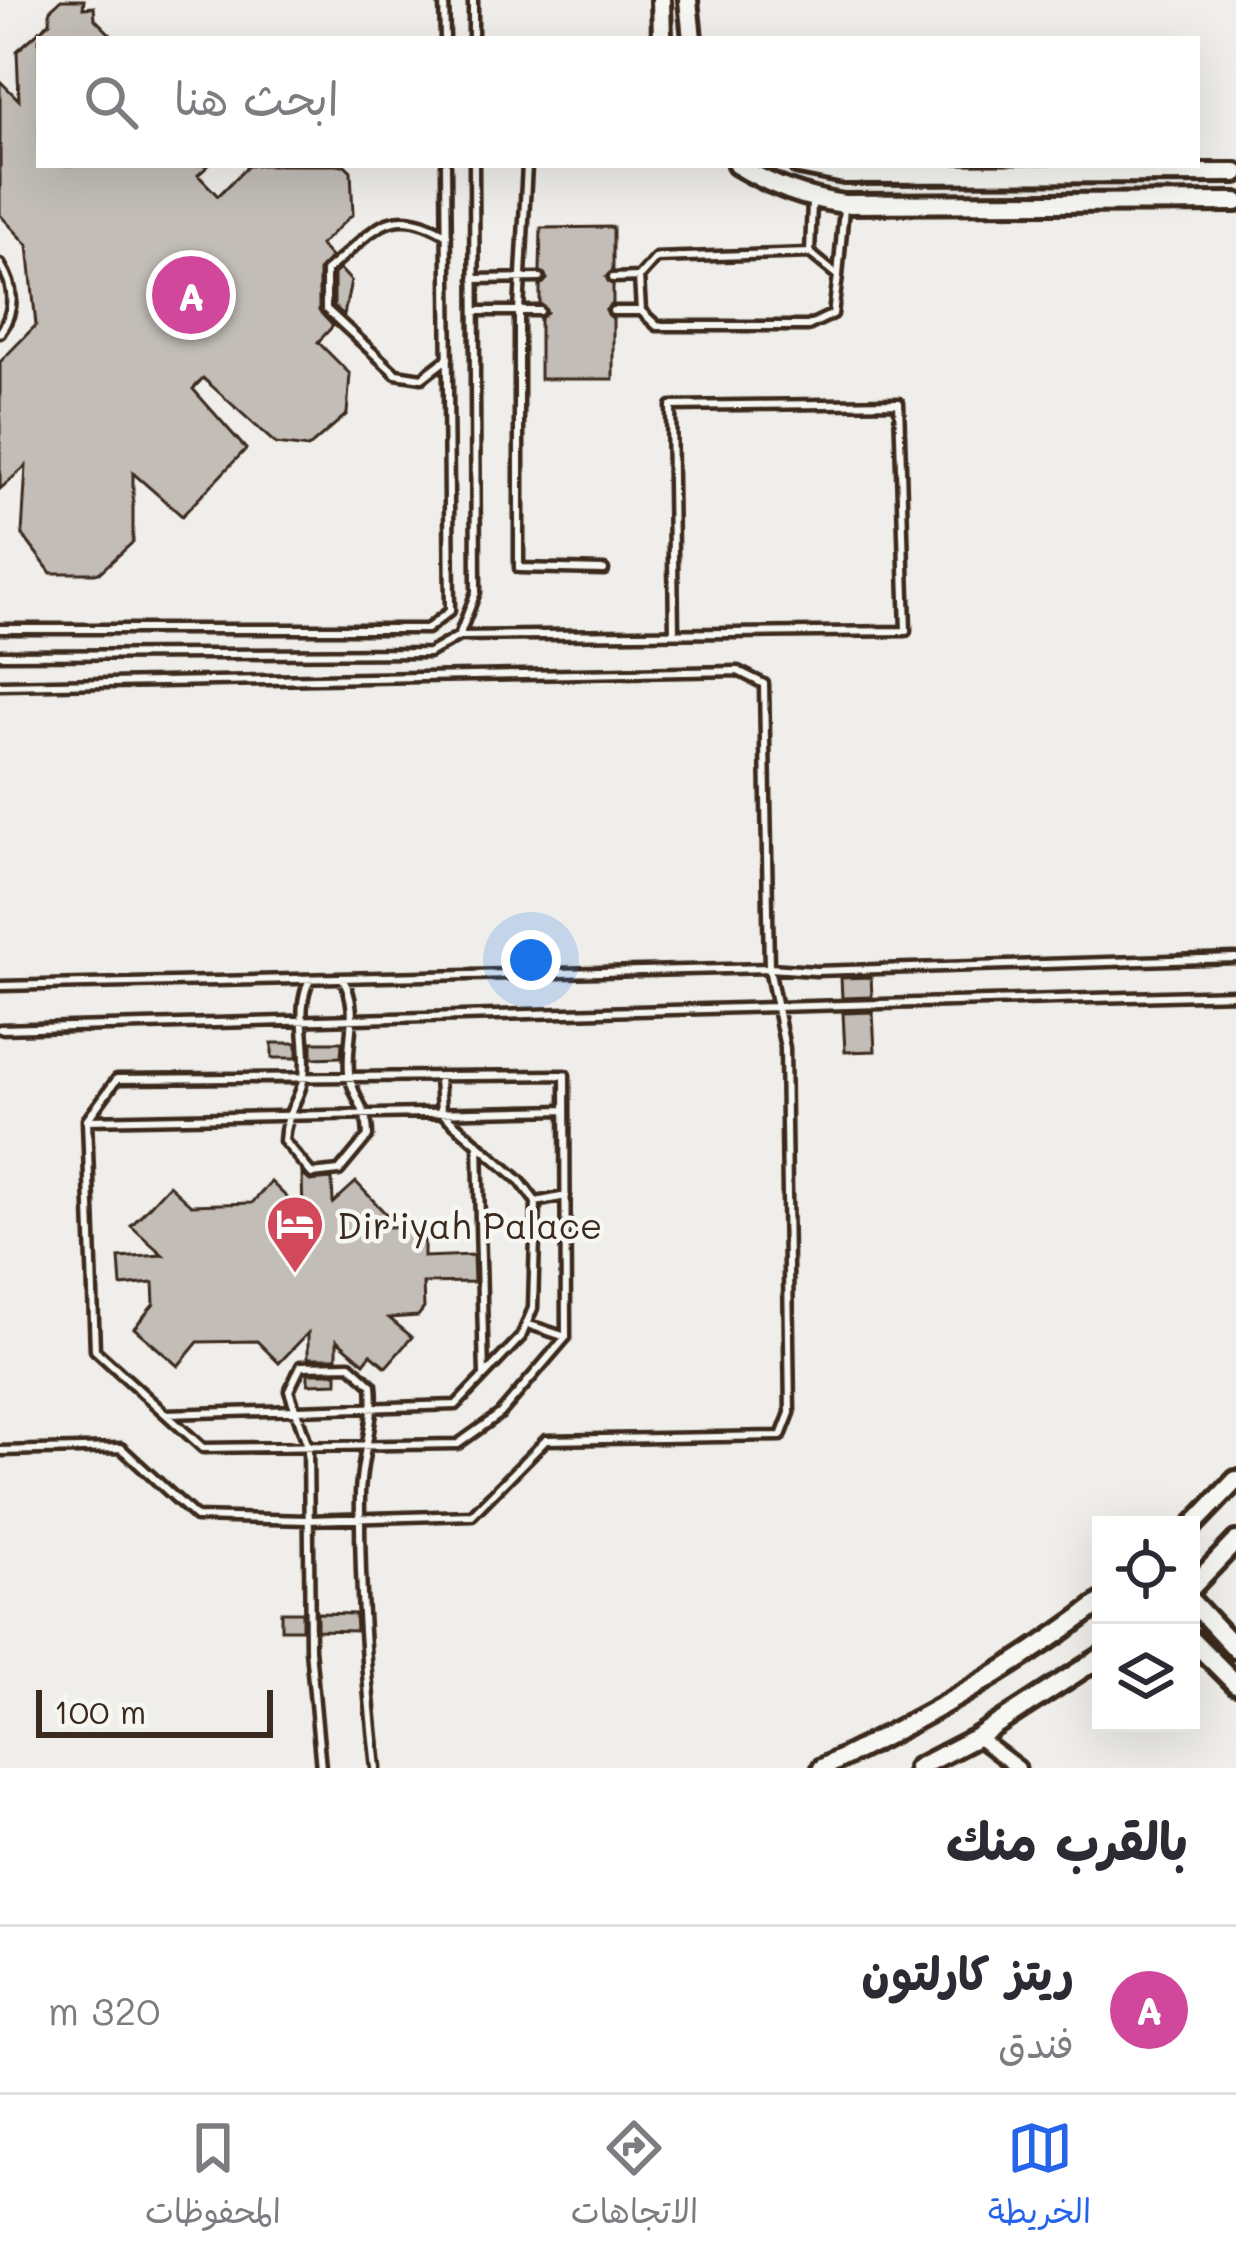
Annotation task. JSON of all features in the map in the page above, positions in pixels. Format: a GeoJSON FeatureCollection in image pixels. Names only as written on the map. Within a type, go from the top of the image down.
{"type":"FeatureCollection","features":[{"type":"Feature","properties":{"kind":"street"},"geometry":{"type":"LineString","coordinates":[[661,0],[662,36]]}},
{"type":"Feature","properties":{"kind":"street"},"geometry":{"type":"LineString","coordinates":[[688,0],[692,36]]}},
{"type":"Feature","properties":{"kind":"street"},"geometry":{"type":"LineString","coordinates":[[742,168],[812,200],[844,204],[1236,202]]}},
{"type":"Feature","properties":{"kind":"street"},"geometry":{"type":"LineString","coordinates":[[814,168],[844,174],[1236,173]]}},
{"type":"Feature","properties":{"kind":"street"},"geometry":{"type":"LineString","coordinates":[[1200,1518],[1236,1480]]}},
{"type":"Feature","properties":{"kind":"street"},"geometry":{"type":"LineString","coordinates":[[1200,1579],[1236,1541]]}},
{"type":"Feature","properties":{"kind":"street"},"geometry":{"type":"LineString","coordinates":[[821,1768],[972,1690],[1092,1609]]}},
{"type":"Feature","properties":{"kind":"street"},"geometry":{"type":"LineString","coordinates":[[1200,1610],[1236,1648]]}},
{"type":"Feature","properties":{"kind":"street"},"geometry":{"type":"LineString","coordinates":[[1200,1649],[1236,1684]]}},
{"type":"Feature","properties":{"kind":"street"},"geometry":{"type":"LineString","coordinates":[[917,1768],[977,1737],[1092,1663]]}},
{"type":"Feature","properties":{"kind":"street"},"geometry":{"type":"LineString","coordinates":[[977,1737],[1018,1768]]}},
{"type":"Feature","properties":{"kind":"lane"},"geometry":{"type":"LineString","coordinates":[[444,0],[445,36]]}},
{"type":"Feature","properties":{"kind":"lane"},"geometry":{"type":"LineString","coordinates":[[473,0],[473,36]]}},
{"type":"Feature","properties":{"kind":"lane"},"geometry":{"type":"LineString","coordinates":[[0,629],[428,629],[450,611],[446,168]]}},
{"type":"Feature","properties":{"kind":"lane"},"geometry":{"type":"LineString","coordinates":[[459,636],[476,592],[474,168]]}},
{"type":"Feature","properties":{"kind":"lane"},"geometry":{"type":"LineString","coordinates":[[527,168],[519,311],[519,568],[604,570]]}},
{"type":"Feature","properties":{"kind":"lane"},"geometry":{"type":"LineString","coordinates":[[810,253],[812,200]]}},
{"type":"Feature","properties":{"kind":"lane"},"geometry":{"type":"LineString","coordinates":[[613,311],[641,311],[657,326],[808,326],[833,314],[844,204]]}},
{"type":"Feature","properties":{"kind":"lane"},"geometry":{"type":"LineString","coordinates":[[447,235],[420,218],[392,218],[326,272],[326,309],[396,374],[422,378],[448,358]]}},
{"type":"Feature","properties":{"kind":"lane"},"geometry":{"type":"LineString","coordinates":[[641,311],[639,277],[656,258],[810,253],[838,276]]}},
{"type":"Feature","properties":{"kind":"lane"},"geometry":{"type":"LineString","coordinates":[[0,264],[13,293],[9,320],[0,333]]}},
{"type":"Feature","properties":{"kind":"lane"},"geometry":{"type":"LineString","coordinates":[[613,278],[639,277]]}},
{"type":"Feature","properties":{"kind":"lane"},"geometry":{"type":"LineString","coordinates":[[474,279],[540,278]]}},
{"type":"Feature","properties":{"kind":"lane"},"geometry":{"type":"LineString","coordinates":[[475,311],[540,310]]}},
{"type":"Feature","properties":{"kind":"lane"},"geometry":{"type":"LineString","coordinates":[[0,655],[429,653],[459,636],[906,631],[899,404],[671,406],[674,633]]}},
{"type":"Feature","properties":{"kind":"lane"},"geometry":{"type":"LineString","coordinates":[[0,685],[738,671],[764,684],[769,968],[785,1048],[790,1413],[781,1436],[546,1440],[472,1515],[308,1520],[196,1516],[121,1448],[0,1451]]}},
{"type":"Feature","properties":{"kind":"lane"},"geometry":{"type":"LineString","coordinates":[[0,986],[1236,958]]}},
{"type":"Feature","properties":{"kind":"lane"},"geometry":{"type":"LineString","coordinates":[[310,979],[301,997],[304,1078],[285,1118],[284,1141],[312,1174],[339,1171],[368,1136],[368,1115],[349,1077],[353,997],[342,978]]}},
{"type":"Feature","properties":{"kind":"lane"},"geometry":{"type":"LineString","coordinates":[[0,1029],[1236,994]]}},
{"type":"Feature","properties":{"kind":"lane"},"geometry":{"type":"LineString","coordinates":[[566,1075],[566,1337],[500,1414],[458,1444],[203,1448],[94,1350],[87,1120],[117,1079],[439,1076],[566,1075]]}},
{"type":"Feature","properties":{"kind":"lane"},"geometry":{"type":"LineString","coordinates":[[162,1414],[456,1405],[521,1337],[533,1308],[536,1202],[520,1181],[441,1112],[439,1076]]}},
{"type":"Feature","properties":{"kind":"lane"},"geometry":{"type":"LineString","coordinates":[[87,1120],[566,1110]]}},
{"type":"Feature","properties":{"kind":"lane"},"geometry":{"type":"LineString","coordinates":[[478,1144],[484,1376]]}},
{"type":"Feature","properties":{"kind":"lane"},"geometry":{"type":"LineString","coordinates":[[536,1202],[566,1196]]}},
{"type":"Feature","properties":{"kind":"lane"},"geometry":{"type":"LineString","coordinates":[[527,1324],[566,1337]]}},
{"type":"Feature","properties":{"kind":"lane"},"geometry":{"type":"LineString","coordinates":[[321,1768],[310,1649],[308,1446],[289,1390],[302,1366],[350,1365],[373,1385],[375,1407],[364,1445],[360,1519],[363,1649],[376,1768]]}},
{"type":"Feature","properties":{"kind":"building"},"geometry":{"type":"Polygon","coordinates":[[[61,0],[84,0],[83,8],[94,7],[95,19],[112,36],[36,36],[36,168],[206,168],[198,175],[218,196],[246,168],[351,171],[353,214],[320,245],[331,257],[319,271],[319,311],[333,326],[318,342],[350,374],[347,414],[308,448],[276,444],[203,378],[193,389],[246,449],[182,516],[133,473],[133,542],[99,573],[51,573],[22,534],[26,466],[0,489],[0,362],[36,325],[28,245],[0,215],[0,81],[19,100],[17,51],[50,22],[50,10],[61,0]]]}},
{"type":"Feature","properties":{"kind":"building"},"geometry":{"type":"Polygon","coordinates":[[[613,227],[613,270],[606,277],[613,285],[613,304],[606,310],[613,319],[613,379],[540,379],[540,318],[547,312],[540,304],[540,285],[547,279],[540,271],[541,228],[613,227]]]}},
{"type":"Feature","properties":{"kind":"building"},"geometry":{"type":"Polygon","coordinates":[[[340,269],[351,281],[344,315],[334,306],[334,274],[340,269]]]}},
{"type":"Feature","properties":{"kind":"building"},"geometry":{"type":"Polygon","coordinates":[[[871,977],[872,997],[842,998],[841,978],[871,977]]]}},
{"type":"Feature","properties":{"kind":"building"},"geometry":{"type":"Polygon","coordinates":[[[873,1012],[875,1051],[845,1052],[843,1013],[873,1012]]]}},
{"type":"Feature","properties":{"kind":"building"},"geometry":{"type":"Polygon","coordinates":[[[312,1042],[342,1042],[341,1057],[312,1058],[312,1042]]]}},
{"type":"Feature","properties":{"kind":"building"},"geometry":{"type":"Polygon","coordinates":[[[272,1043],[297,1043],[297,1058],[272,1058],[272,1043]]]}},
{"type":"Feature","properties":{"kind":"building","name":"Dir'iyah Palace"},"geometry":{"type":"Polygon","coordinates":[[[302,1174],[310,1181],[332,1179],[333,1203],[356,1182],[386,1214],[387,1227],[409,1226],[424,1238],[424,1257],[473,1255],[474,1282],[423,1283],[424,1308],[418,1316],[389,1318],[412,1337],[386,1367],[371,1354],[364,1363],[337,1340],[337,1358],[308,1358],[308,1333],[279,1363],[257,1341],[198,1342],[178,1366],[134,1328],[154,1304],[153,1283],[121,1286],[119,1258],[163,1255],[131,1226],[169,1185],[191,1205],[252,1203],[271,1182],[303,1213],[302,1174]]]}},
{"type":"Feature","properties":{"kind":"building"},"geometry":{"type":"Polygon","coordinates":[[[308,1373],[337,1373],[337,1383],[308,1384],[308,1373]]]}},
{"type":"Feature","properties":{"kind":"building"},"geometry":{"type":"Polygon","coordinates":[[[281,1612],[302,1612],[302,1629],[281,1629],[281,1612]]]}},
{"type":"Feature","properties":{"kind":"building"},"geometry":{"type":"Polygon","coordinates":[[[317,1613],[355,1614],[356,1631],[317,1630],[317,1613]]]}},
{"type":"Feature","properties":{"kind":"place","name":"ريتز كارلتون"},"geometry":{"type":"Point","coordinates":[191,295]}},
{"type":"Feature","properties":{"kind":"place","name":"Dir'iyah Palace"},"geometry":{"type":"Point","coordinates":[295,1275]}}]}
